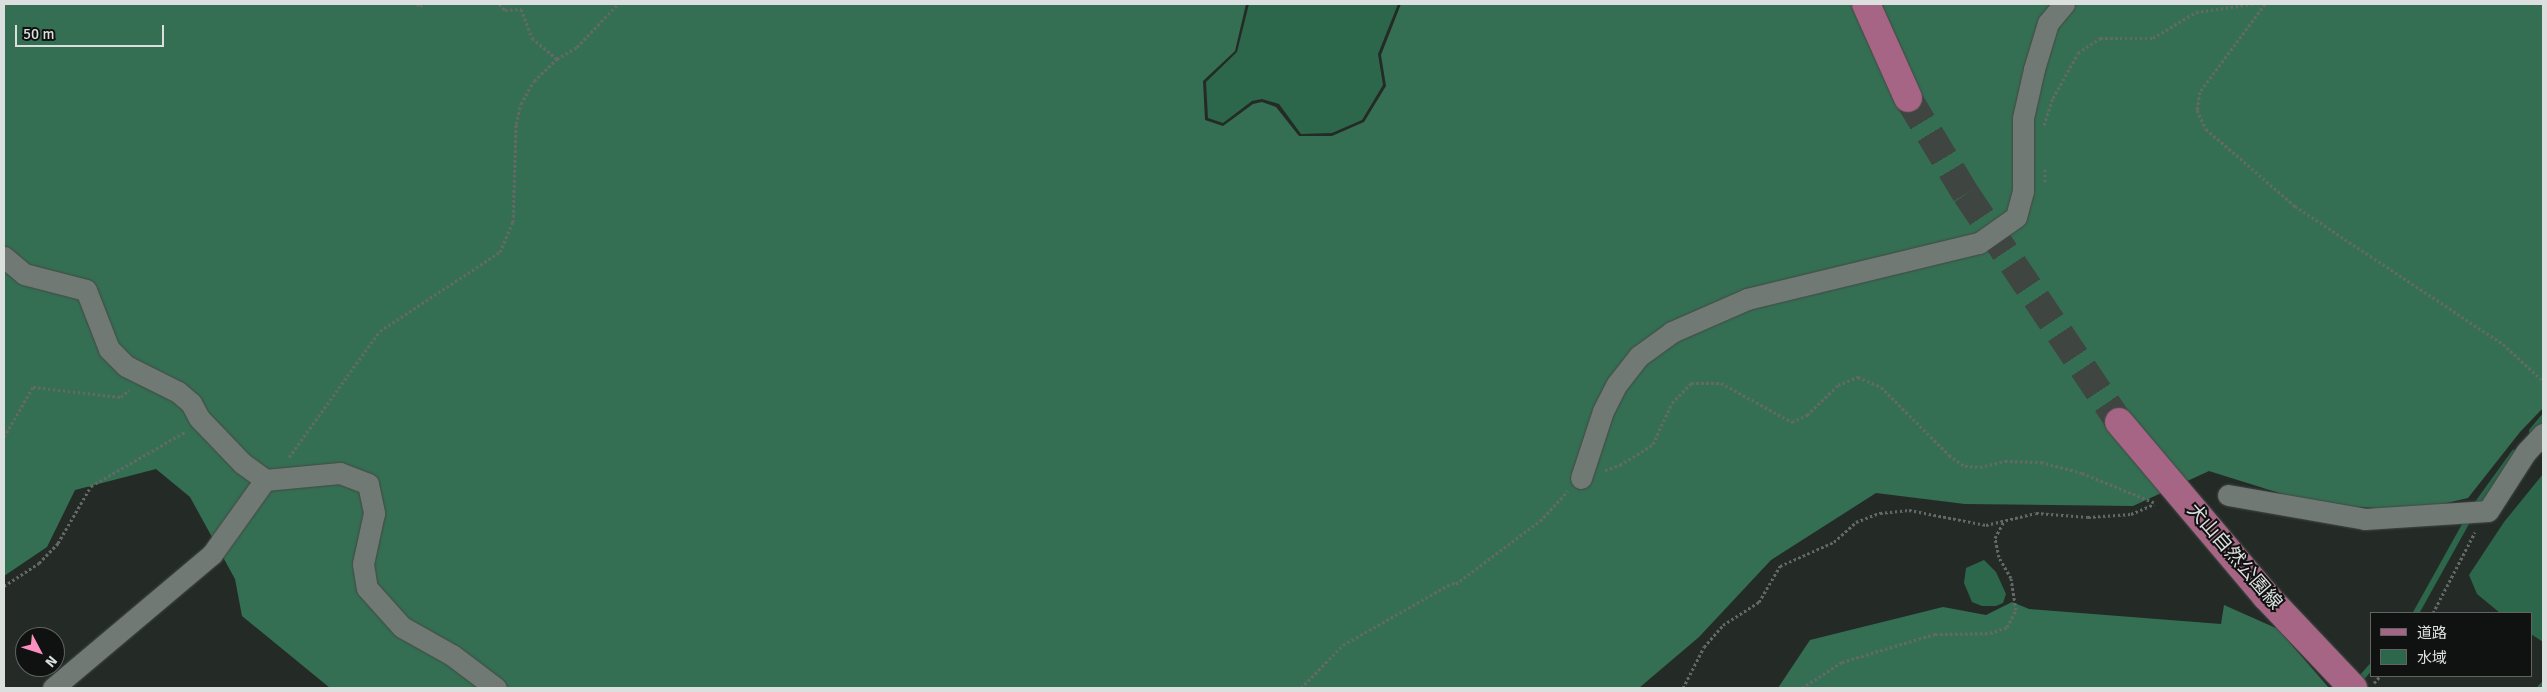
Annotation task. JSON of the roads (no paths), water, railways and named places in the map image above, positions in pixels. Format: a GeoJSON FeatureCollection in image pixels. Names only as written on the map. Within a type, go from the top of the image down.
{"type":"FeatureCollection","features":[{"type":"Feature","properties":{"kind":"main road"},"geometry":{"type":"LineString","coordinates":[[1866,4],[1908,98]]}},
{"type":"Feature","properties":{"kind":"main road","name":"犬山自然公園線"},"geometry":{"type":"LineString","coordinates":[[2119,422],[2266,596],[2353,688]]}},
{"type":"Feature","properties":{"kind":"street"},"geometry":{"type":"LineString","coordinates":[[1581,478],[1603,411],[1617,384],[1639,356],[1672,332],[1747,299],[1979,243],[2016,217],[2023,191],[2023,118],[2034,69],[2048,23],[2064,4]]}},
{"type":"Feature","properties":{"kind":"street"},"geometry":{"type":"LineString","coordinates":[[4,258],[24,274],[86,290],[109,349],[126,366],[178,392],[191,403],[200,418],[242,462],[265,480],[340,473],[368,484],[374,514],[363,564],[366,588],[402,627],[452,655],[496,688]]}},
{"type":"Feature","properties":{"kind":"street"},"geometry":{"type":"LineString","coordinates":[[2228,495],[2365,519],[2484,511],[2526,452],[2543,434]]}},
{"type":"Feature","properties":{"kind":"street"},"geometry":{"type":"LineString","coordinates":[[52,688],[212,554],[265,480]]}},
{"type":"Feature","properties":{"kind":"water"},"geometry":{"type":"Polygon","coordinates":[[[1249,4],[1398,4],[1378,54],[1383,85],[1362,120],[1332,133],[1301,134],[1279,104],[1262,99],[1252,101],[1223,123],[1208,118],[1206,82],[1237,52],[1249,4]]]}},
{"type":"Feature","properties":{"kind":"water"},"geometry":{"type":"Polygon","coordinates":[[[2543,474],[2543,642],[2532,635],[2532,612],[2499,612],[2477,594],[2469,575],[2504,522],[2543,474]]]}},
{"type":"Feature","properties":{"kind":"water"},"geometry":{"type":"Polygon","coordinates":[[[1984,560],[1996,572],[2006,594],[2003,603],[1996,606],[1982,606],[1972,602],[1964,583],[1966,568],[1984,560]]]}},
{"type":"Feature","properties":{"kind":"waterway"},"geometry":{"type":"LineString","coordinates":[[2532,431],[2543,418]]}},
{"type":"Feature","properties":{"kind":"waterway"},"geometry":{"type":"LineString","coordinates":[[2475,507],[2514,453]]}},
{"type":"Feature","properties":{"kind":"waterway"},"geometry":{"type":"LineString","coordinates":[[2417,612],[2470,516]]}},
{"type":"Feature","properties":{"kind":"waterway"},"geometry":{"type":"LineString","coordinates":[[2357,683],[2370,668]]}},
{"type":"Feature","properties":{"kind":"waterway"},"geometry":{"type":"LineString","coordinates":[[2540,688],[2543,685]]}},
{"type":"Feature","properties":{"kind":"tunnel"},"geometry":{"type":"LineString","coordinates":[[1908,98],[1966,194],[2119,422]]}}]}
